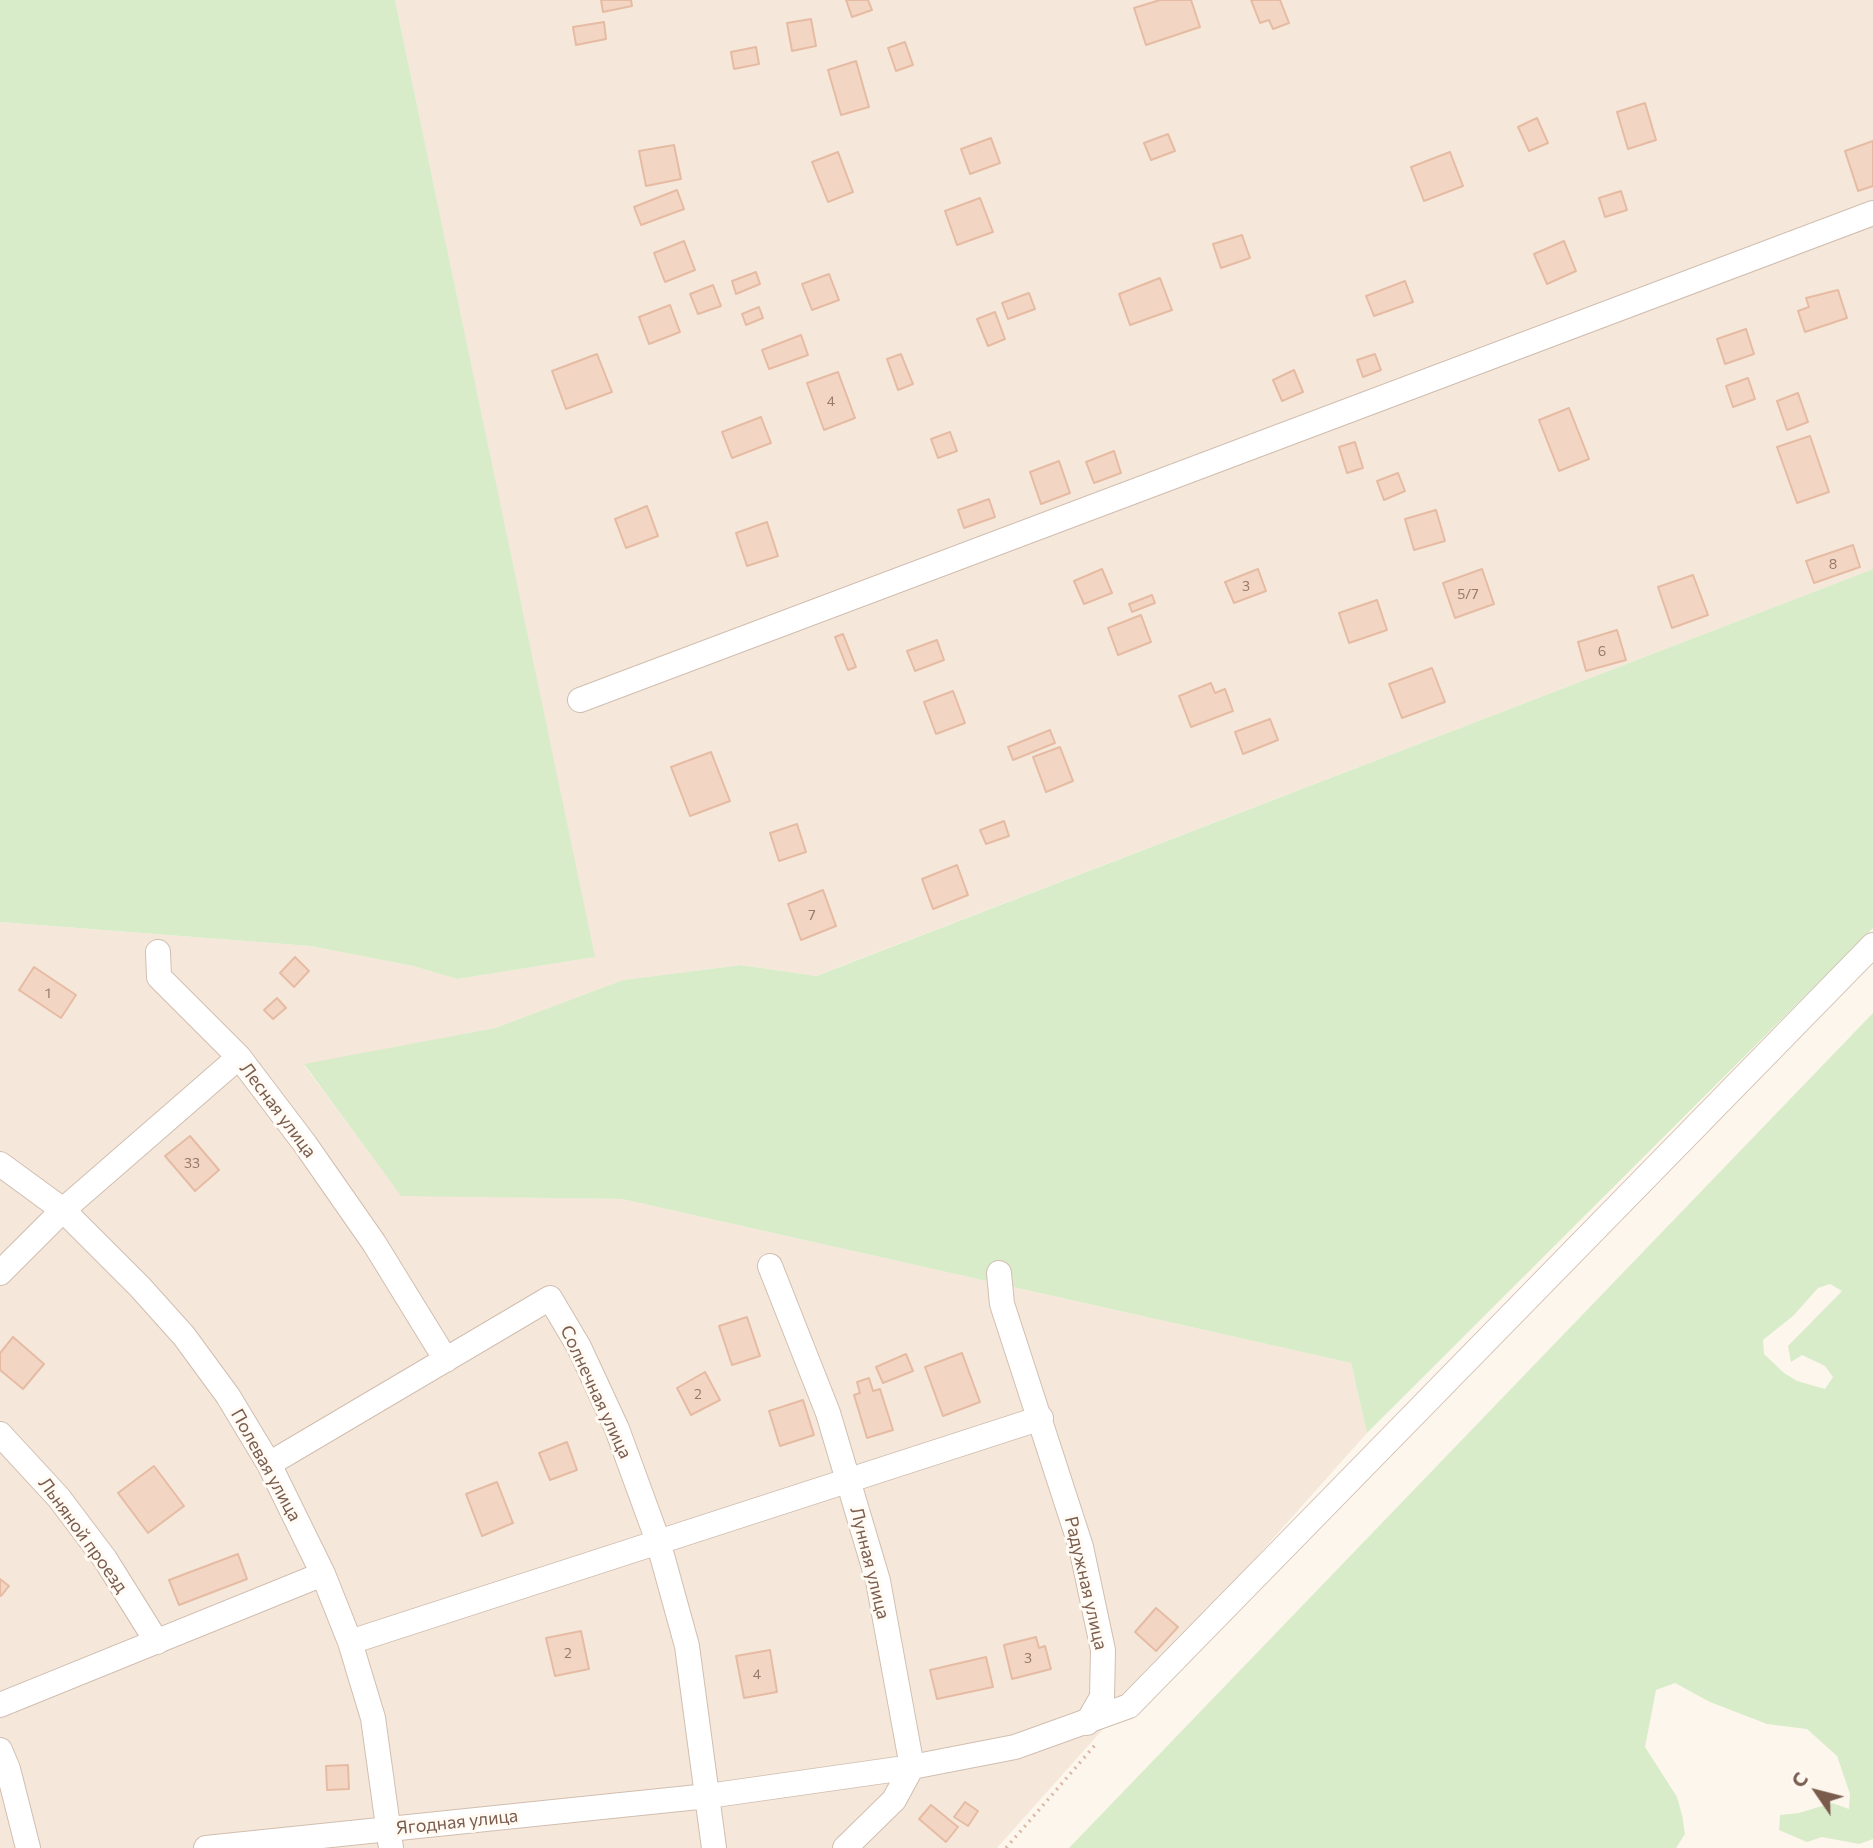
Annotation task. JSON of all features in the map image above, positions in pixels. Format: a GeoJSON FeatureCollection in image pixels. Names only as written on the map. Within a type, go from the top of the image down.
{"type":"FeatureCollection","features":[{"type":"Feature","properties":{"kind":"street"},"geometry":{"type":"LineString","coordinates":[[580,701],[1873,213]]}},
{"type":"Feature","properties":{"kind":"street"},"geometry":{"type":"LineString","coordinates":[[708,1796],[912,1767],[1016,1747],[1095,1730],[1129,1706],[1873,945]]}},
{"type":"Feature","properties":{"kind":"street"},"geometry":{"type":"LineString","coordinates":[[158,953],[159,976],[239,1057]]}},
{"type":"Feature","properties":{"kind":"street","name":"Лесная улица"},"geometry":{"type":"LineString","coordinates":[[0,1273],[63,1210],[239,1057],[305,1144],[374,1243],[446,1360]]}},
{"type":"Feature","properties":{"kind":"street","name":"Полевая улица"},"geometry":{"type":"LineString","coordinates":[[0,1164],[63,1210],[140,1287],[184,1336],[228,1396],[269,1464],[323,1574],[350,1642],[373,1718],[391,1839]]}},
{"type":"Feature","properties":{"kind":"street","name":"Лунная улица"},"geometry":{"type":"LineString","coordinates":[[770,1266],[828,1413],[878,1581],[912,1767]]}},
{"type":"Feature","properties":{"kind":"street","name":"Радужная улица"},"geometry":{"type":"LineString","coordinates":[[999,1273],[1002,1304],[1081,1547],[1103,1650],[1102,1696],[1095,1730]]}},
{"type":"Feature","properties":{"kind":"street","name":"Солнечная улица"},"geometry":{"type":"LineString","coordinates":[[269,1464],[550,1298],[579,1347],[617,1429],[658,1541],[687,1646],[714,1848]]}},
{"type":"Feature","properties":{"kind":"street"},"geometry":{"type":"LineString","coordinates":[[350,1642],[848,1478],[1041,1418]]}},
{"type":"Feature","properties":{"kind":"street","name":"Льняной проезд"},"geometry":{"type":"LineString","coordinates":[[0,1434],[14,1446],[75,1518],[105,1559],[158,1642]]}},
{"type":"Feature","properties":{"kind":"street"},"geometry":{"type":"LineString","coordinates":[[0,1705],[323,1574]]}},
{"type":"Feature","properties":{"kind":"street"},"geometry":{"type":"LineString","coordinates":[[0,1751],[8,1769],[28,1848]]}},
{"type":"Feature","properties":{"kind":"street"},"geometry":{"type":"LineString","coordinates":[[845,1848],[894,1800],[912,1767]]}},
{"type":"Feature","properties":{"kind":"street","name":"Ягодная улица"},"geometry":{"type":"LineString","coordinates":[[206,1848],[391,1839],[708,1796]]}},
{"type":"Feature","properties":{"kind":"path"},"geometry":{"type":"LineString","coordinates":[[1006,1848],[1095,1730]]}},
{"type":"Feature","properties":{"kind":"shaded area"},"geometry":{"type":"Polygon","coordinates":[[[395,0],[1873,0],[1873,569],[815,976],[741,965],[623,980],[495,1028],[304,1065],[401,1195],[622,1199],[1351,1363],[1367,1433],[997,1848],[0,1848],[0,922],[310,946],[413,966],[457,979],[594,957],[395,0]]]}},
{"type":"Feature","properties":{"kind":"green space"},"geometry":{"type":"Polygon","coordinates":[[[0,0],[395,0],[595,957],[457,979],[413,966],[310,946],[0,922],[0,0]]]}},
{"type":"Feature","properties":{"kind":"green space"},"geometry":{"type":"Polygon","coordinates":[[[1873,569],[1873,928],[1367,1433],[1351,1363],[622,1199],[401,1196],[304,1064],[495,1028],[623,980],[741,965],[816,976],[1873,569]]]}},
{"type":"Feature","properties":{"kind":"green space"},"geometry":{"type":"Polygon","coordinates":[[[1873,1013],[1873,1839],[1859,1844],[1822,1837],[1807,1842],[1779,1830],[1780,1815],[1799,1813],[1832,1803],[1849,1809],[1850,1794],[1837,1756],[1807,1729],[1767,1724],[1710,1702],[1675,1683],[1656,1690],[1645,1747],[1677,1797],[1685,1834],[1676,1848],[1069,1848],[1873,1013]],[[1830,1284],[1818,1288],[1793,1316],[1763,1340],[1764,1354],[1797,1381],[1825,1389],[1833,1377],[1825,1366],[1802,1355],[1791,1362],[1788,1346],[1842,1291],[1830,1284]]]}},
{"type":"Feature","properties":{"kind":"building"},"geometry":{"type":"Polygon","coordinates":[[[601,0],[631,0],[632,6],[603,12],[601,0]]]}},
{"type":"Feature","properties":{"kind":"building"},"geometry":{"type":"Polygon","coordinates":[[[846,0],[868,0],[872,10],[852,17],[846,0]]]}},
{"type":"Feature","properties":{"kind":"building"},"geometry":{"type":"Polygon","coordinates":[[[1160,0],[1191,0],[1200,27],[1146,45],[1134,8],[1160,0]]]}},
{"type":"Feature","properties":{"kind":"building"},"geometry":{"type":"Polygon","coordinates":[[[1251,0],[1280,0],[1289,23],[1273,29],[1269,20],[1260,23],[1251,0]]]}},
{"type":"Feature","properties":{"kind":"building"},"geometry":{"type":"Polygon","coordinates":[[[811,19],[816,46],[792,51],[787,23],[811,19]]]}},
{"type":"Feature","properties":{"kind":"building"},"geometry":{"type":"Polygon","coordinates":[[[604,22],[606,39],[576,45],[573,27],[604,22]]]}},
{"type":"Feature","properties":{"kind":"building"},"geometry":{"type":"Polygon","coordinates":[[[905,42],[913,65],[896,71],[888,48],[905,42]]]}},
{"type":"Feature","properties":{"kind":"building"},"geometry":{"type":"Polygon","coordinates":[[[756,47],[759,64],[734,69],[731,52],[756,47]]]}},
{"type":"Feature","properties":{"kind":"building"},"geometry":{"type":"Polygon","coordinates":[[[856,61],[869,107],[841,115],[828,70],[856,61]]]}},
{"type":"Feature","properties":{"kind":"building"},"geometry":{"type":"Polygon","coordinates":[[[1645,103],[1656,140],[1628,149],[1617,112],[1645,103]]]}},
{"type":"Feature","properties":{"kind":"building"},"geometry":{"type":"Polygon","coordinates":[[[1537,118],[1548,143],[1529,151],[1518,127],[1537,118]]]}},
{"type":"Feature","properties":{"kind":"building"},"geometry":{"type":"Polygon","coordinates":[[[1168,134],[1175,151],[1151,160],[1144,143],[1168,134]]]}},
{"type":"Feature","properties":{"kind":"building"},"geometry":{"type":"Polygon","coordinates":[[[991,138],[1000,163],[970,174],[961,149],[991,138]]]}},
{"type":"Feature","properties":{"kind":"building"},"geometry":{"type":"Polygon","coordinates":[[[1873,141],[1873,186],[1858,191],[1845,151],[1873,141]]]}},
{"type":"Feature","properties":{"kind":"building"},"geometry":{"type":"Polygon","coordinates":[[[674,145],[681,179],[646,186],[639,151],[674,145]]]}},
{"type":"Feature","properties":{"kind":"building"},"geometry":{"type":"Polygon","coordinates":[[[838,152],[853,192],[828,202],[812,162],[838,152]]]}},
{"type":"Feature","properties":{"kind":"building"},"geometry":{"type":"Polygon","coordinates":[[[1450,152],[1463,186],[1424,201],[1411,167],[1450,152]]]}},
{"type":"Feature","properties":{"kind":"building"},"geometry":{"type":"Polygon","coordinates":[[[677,190],[684,209],[641,225],[634,207],[677,190]]]}},
{"type":"Feature","properties":{"kind":"building"},"geometry":{"type":"Polygon","coordinates":[[[1621,191],[1627,210],[1605,217],[1599,198],[1621,191]]]}},
{"type":"Feature","properties":{"kind":"building"},"geometry":{"type":"Polygon","coordinates":[[[980,198],[993,232],[957,245],[945,211],[980,198]]]}},
{"type":"Feature","properties":{"kind":"building"},"geometry":{"type":"Polygon","coordinates":[[[1242,235],[1250,258],[1221,268],[1213,244],[1242,235]]]}},
{"type":"Feature","properties":{"kind":"building"},"geometry":{"type":"Polygon","coordinates":[[[684,241],[695,270],[665,282],[654,253],[684,241]]]}},
{"type":"Feature","properties":{"kind":"building"},"geometry":{"type":"Polygon","coordinates":[[[1564,241],[1576,271],[1547,284],[1534,254],[1564,241]]]}},
{"type":"Feature","properties":{"kind":"building"},"geometry":{"type":"Polygon","coordinates":[[[756,272],[760,284],[736,294],[732,281],[756,272]]]}},
{"type":"Feature","properties":{"kind":"building"},"geometry":{"type":"Polygon","coordinates":[[[829,274],[839,300],[812,310],[802,284],[829,274]]]}},
{"type":"Feature","properties":{"kind":"building"},"geometry":{"type":"Polygon","coordinates":[[[1160,278],[1172,310],[1130,325],[1119,294],[1160,278]]]}},
{"type":"Feature","properties":{"kind":"building"},"geometry":{"type":"Polygon","coordinates":[[[1405,281],[1413,302],[1374,316],[1366,296],[1405,281]]]}},
{"type":"Feature","properties":{"kind":"building"},"geometry":{"type":"Polygon","coordinates":[[[713,285],[721,306],[698,314],[690,294],[713,285]]]}},
{"type":"Feature","properties":{"kind":"building"},"geometry":{"type":"Polygon","coordinates":[[[1838,290],[1847,318],[1805,332],[1798,311],[1809,307],[1806,298],[1838,290]]]}},
{"type":"Feature","properties":{"kind":"building"},"geometry":{"type":"Polygon","coordinates":[[[1029,293],[1035,309],[1008,319],[1002,303],[1029,293]]]}},
{"type":"Feature","properties":{"kind":"building"},"geometry":{"type":"Polygon","coordinates":[[[670,305],[680,332],[649,344],[639,317],[670,305]]]}},
{"type":"Feature","properties":{"kind":"building"},"geometry":{"type":"Polygon","coordinates":[[[759,307],[763,318],[746,325],[742,314],[759,307]]]}},
{"type":"Feature","properties":{"kind":"building"},"geometry":{"type":"Polygon","coordinates":[[[995,312],[1005,339],[988,346],[977,319],[995,312]]]}},
{"type":"Feature","properties":{"kind":"building"},"geometry":{"type":"Polygon","coordinates":[[[1746,329],[1754,354],[1725,364],[1717,339],[1746,329]]]}},
{"type":"Feature","properties":{"kind":"building"},"geometry":{"type":"Polygon","coordinates":[[[801,335],[808,355],[769,369],[762,350],[801,335]]]}},
{"type":"Feature","properties":{"kind":"building"},"geometry":{"type":"Polygon","coordinates":[[[597,354],[612,392],[566,409],[552,371],[597,354]]]}},
{"type":"Feature","properties":{"kind":"building"},"geometry":{"type":"Polygon","coordinates":[[[901,354],[913,384],[898,390],[887,359],[901,354]]]}},
{"type":"Feature","properties":{"kind":"building"},"geometry":{"type":"Polygon","coordinates":[[[1375,354],[1381,370],[1363,377],[1357,360],[1375,354]]]}},
{"type":"Feature","properties":{"kind":"building"},"geometry":{"type":"Polygon","coordinates":[[[1294,370],[1303,392],[1282,401],[1273,380],[1294,370]]]}},
{"type":"Feature","properties":{"kind":"building"},"geometry":{"type":"Polygon","coordinates":[[[838,372],[855,418],[824,430],[807,383],[838,372]]]}},
{"type":"Feature","properties":{"kind":"building"},"geometry":{"type":"Polygon","coordinates":[[[1748,378],[1755,399],[1733,407],[1726,386],[1748,378]]]}},
{"type":"Feature","properties":{"kind":"building"},"geometry":{"type":"Polygon","coordinates":[[[1798,393],[1808,422],[1787,430],[1777,401],[1798,393]]]}},
{"type":"Feature","properties":{"kind":"building"},"geometry":{"type":"Polygon","coordinates":[[[1569,408],[1589,459],[1559,471],[1539,420],[1569,408]]]}},
{"type":"Feature","properties":{"kind":"building"},"geometry":{"type":"Polygon","coordinates":[[[761,417],[771,443],[732,458],[722,432],[761,417]]]}},
{"type":"Feature","properties":{"kind":"building"},"geometry":{"type":"Polygon","coordinates":[[[950,432],[957,451],[938,458],[931,439],[950,432]]]}},
{"type":"Feature","properties":{"kind":"building"},"geometry":{"type":"Polygon","coordinates":[[[1810,436],[1829,492],[1797,503],[1777,447],[1810,436]]]}},
{"type":"Feature","properties":{"kind":"building"},"geometry":{"type":"Polygon","coordinates":[[[1355,442],[1363,468],[1347,473],[1339,447],[1355,442]]]}},
{"type":"Feature","properties":{"kind":"building"},"geometry":{"type":"Polygon","coordinates":[[[1114,451],[1121,473],[1094,483],[1086,462],[1114,451]]]}},
{"type":"Feature","properties":{"kind":"building"},"geometry":{"type":"Polygon","coordinates":[[[1059,461],[1070,493],[1041,504],[1030,472],[1059,461]]]}},
{"type":"Feature","properties":{"kind":"building"},"geometry":{"type":"Polygon","coordinates":[[[1398,473],[1405,491],[1384,500],[1377,481],[1398,473]]]}},
{"type":"Feature","properties":{"kind":"building"},"geometry":{"type":"Polygon","coordinates":[[[989,499],[995,517],[964,528],[958,510],[989,499]]]}},
{"type":"Feature","properties":{"kind":"building"},"geometry":{"type":"Polygon","coordinates":[[[647,506],[658,536],[626,548],[615,519],[647,506]]]}},
{"type":"Feature","properties":{"kind":"building"},"geometry":{"type":"Polygon","coordinates":[[[1436,510],[1445,541],[1414,550],[1405,519],[1436,510]]]}},
{"type":"Feature","properties":{"kind":"building"},"geometry":{"type":"Polygon","coordinates":[[[767,522],[778,556],[747,566],[736,533],[767,522]]]}},
{"type":"Feature","properties":{"kind":"building"},"geometry":{"type":"Polygon","coordinates":[[[1853,545],[1860,567],[1814,583],[1806,561],[1853,545]]]}},
{"type":"Feature","properties":{"kind":"building"},"geometry":{"type":"Polygon","coordinates":[[[1102,569],[1112,593],[1084,604],[1074,581],[1102,569]]]}},
{"type":"Feature","properties":{"kind":"building"},"geometry":{"type":"Polygon","coordinates":[[[1258,569],[1266,591],[1234,603],[1225,582],[1258,569]]]}},
{"type":"Feature","properties":{"kind":"building"},"geometry":{"type":"Polygon","coordinates":[[[1482,569],[1494,604],[1455,618],[1443,583],[1482,569]]]}},
{"type":"Feature","properties":{"kind":"building"},"geometry":{"type":"Polygon","coordinates":[[[1693,575],[1708,615],[1672,628],[1658,587],[1693,575]]]}},
{"type":"Feature","properties":{"kind":"building"},"geometry":{"type":"Polygon","coordinates":[[[1152,595],[1155,603],[1132,612],[1129,604],[1152,595]]]}},
{"type":"Feature","properties":{"kind":"building"},"geometry":{"type":"Polygon","coordinates":[[[1377,600],[1387,630],[1349,643],[1339,613],[1377,600]]]}},
{"type":"Feature","properties":{"kind":"building"},"geometry":{"type":"Polygon","coordinates":[[[1141,615],[1151,642],[1118,655],[1108,628],[1141,615]]]}},
{"type":"Feature","properties":{"kind":"building"},"geometry":{"type":"Polygon","coordinates":[[[1617,630],[1626,660],[1586,671],[1578,642],[1617,630]]]}},
{"type":"Feature","properties":{"kind":"building"},"geometry":{"type":"Polygon","coordinates":[[[843,634],[856,667],[848,670],[835,637],[843,634]]]}},
{"type":"Feature","properties":{"kind":"building"},"geometry":{"type":"Polygon","coordinates":[[[937,640],[944,660],[915,671],[907,651],[937,640]]]}},
{"type":"Feature","properties":{"kind":"building"},"geometry":{"type":"Polygon","coordinates":[[[1432,668],[1445,702],[1402,718],[1389,684],[1432,668]]]}},
{"type":"Feature","properties":{"kind":"building"},"geometry":{"type":"Polygon","coordinates":[[[1211,683],[1215,693],[1225,689],[1233,711],[1191,727],[1179,696],[1211,683]]]}},
{"type":"Feature","properties":{"kind":"building"},"geometry":{"type":"Polygon","coordinates":[[[953,691],[965,723],[936,734],[924,702],[953,691]]]}},
{"type":"Feature","properties":{"kind":"building"},"geometry":{"type":"Polygon","coordinates":[[[1270,719],[1278,740],[1243,754],[1235,732],[1270,719]]]}},
{"type":"Feature","properties":{"kind":"building"},"geometry":{"type":"Polygon","coordinates":[[[1050,730],[1055,743],[1013,760],[1008,747],[1050,730]]]}},
{"type":"Feature","properties":{"kind":"building"},"geometry":{"type":"Polygon","coordinates":[[[1060,747],[1073,781],[1046,792],[1033,757],[1060,747]]]}},
{"type":"Feature","properties":{"kind":"building"},"geometry":{"type":"Polygon","coordinates":[[[711,752],[730,801],[690,816],[671,767],[711,752]]]}},
{"type":"Feature","properties":{"kind":"building"},"geometry":{"type":"Polygon","coordinates":[[[1004,821],[1009,836],[986,844],[980,830],[1004,821]]]}},
{"type":"Feature","properties":{"kind":"building"},"geometry":{"type":"Polygon","coordinates":[[[797,824],[806,852],[779,861],[770,833],[797,824]]]}},
{"type":"Feature","properties":{"kind":"building"},"geometry":{"type":"Polygon","coordinates":[[[957,865],[968,895],[933,909],[922,879],[957,865]]]}},
{"type":"Feature","properties":{"kind":"building"},"geometry":{"type":"Polygon","coordinates":[[[823,890],[836,926],[801,940],[788,904],[823,890]]]}},
{"type":"Feature","properties":{"kind":"building"},"geometry":{"type":"Polygon","coordinates":[[[295,957],[309,971],[294,987],[280,973],[295,957]]]}},
{"type":"Feature","properties":{"kind":"building"},"geometry":{"type":"Polygon","coordinates":[[[34,967],[76,995],[61,1018],[19,990],[34,967]]]}},
{"type":"Feature","properties":{"kind":"building"},"geometry":{"type":"Polygon","coordinates":[[[277,998],[286,1008],[273,1019],[264,1010],[277,998]]]}},
{"type":"Feature","properties":{"kind":"building"},"geometry":{"type":"Polygon","coordinates":[[[190,1136],[219,1170],[195,1191],[165,1156],[190,1136]]]}},
{"type":"Feature","properties":{"kind":"building"},"geometry":{"type":"Polygon","coordinates":[[[747,1317],[760,1356],[732,1365],[719,1326],[747,1317]]]}},
{"type":"Feature","properties":{"kind":"building"},"geometry":{"type":"Polygon","coordinates":[[[13,1337],[44,1364],[23,1389],[0,1370],[0,1353],[13,1337]]]}},
{"type":"Feature","properties":{"kind":"building"},"geometry":{"type":"Polygon","coordinates":[[[962,1353],[980,1402],[943,1416],[925,1367],[962,1353]]]}},
{"type":"Feature","properties":{"kind":"building"},"geometry":{"type":"Polygon","coordinates":[[[906,1354],[913,1371],[883,1383],[876,1367],[906,1354]]]}},
{"type":"Feature","properties":{"kind":"building"},"geometry":{"type":"Polygon","coordinates":[[[705,1372],[720,1400],[691,1415],[677,1388],[705,1372]]]}},
{"type":"Feature","properties":{"kind":"building"},"geometry":{"type":"Polygon","coordinates":[[[869,1378],[873,1391],[880,1389],[893,1430],[867,1438],[854,1395],[860,1393],[857,1382],[869,1378]]]}},
{"type":"Feature","properties":{"kind":"building"},"geometry":{"type":"Polygon","coordinates":[[[803,1400],[814,1435],[780,1446],[769,1411],[803,1400]]]}},
{"type":"Feature","properties":{"kind":"building"},"geometry":{"type":"Polygon","coordinates":[[[567,1442],[577,1470],[550,1480],[539,1453],[567,1442]]]}},
{"type":"Feature","properties":{"kind":"building"},"geometry":{"type":"Polygon","coordinates":[[[154,1466],[184,1506],[148,1533],[118,1493],[154,1466]]]}},
{"type":"Feature","properties":{"kind":"building"},"geometry":{"type":"Polygon","coordinates":[[[497,1482],[513,1523],[482,1536],[466,1494],[497,1482]]]}},
{"type":"Feature","properties":{"kind":"building"},"geometry":{"type":"Polygon","coordinates":[[[238,1554],[247,1579],[179,1605],[169,1580],[238,1554]]]}},
{"type":"Feature","properties":{"kind":"building"},"geometry":{"type":"Polygon","coordinates":[[[0,1579],[9,1586],[1,1596],[0,1595],[0,1579]]]}},
{"type":"Feature","properties":{"kind":"building"},"geometry":{"type":"Polygon","coordinates":[[[1156,1608],[1178,1627],[1156,1651],[1135,1632],[1156,1608]]]}},
{"type":"Feature","properties":{"kind":"building"},"geometry":{"type":"Polygon","coordinates":[[[581,1631],[589,1669],[555,1676],[546,1638],[581,1631]]]}},
{"type":"Feature","properties":{"kind":"building"},"geometry":{"type":"Polygon","coordinates":[[[1036,1637],[1039,1648],[1045,1646],[1051,1669],[1012,1679],[1004,1645],[1036,1637]]]}},
{"type":"Feature","properties":{"kind":"building"},"geometry":{"type":"Polygon","coordinates":[[[770,1650],[777,1692],[744,1698],[736,1656],[770,1650]]]}},
{"type":"Feature","properties":{"kind":"building"},"geometry":{"type":"Polygon","coordinates":[[[986,1657],[993,1687],[937,1699],[930,1670],[986,1657]]]}},
{"type":"Feature","properties":{"kind":"building"},"geometry":{"type":"Polygon","coordinates":[[[348,1765],[349,1789],[327,1790],[326,1766],[348,1765]]]}},
{"type":"Feature","properties":{"kind":"building"},"geometry":{"type":"Polygon","coordinates":[[[965,1802],[978,1811],[968,1826],[954,1817],[965,1802]]]}},
{"type":"Feature","properties":{"kind":"building"},"geometry":{"type":"Polygon","coordinates":[[[931,1805],[958,1827],[946,1842],[919,1819],[931,1805]]]}}]}
